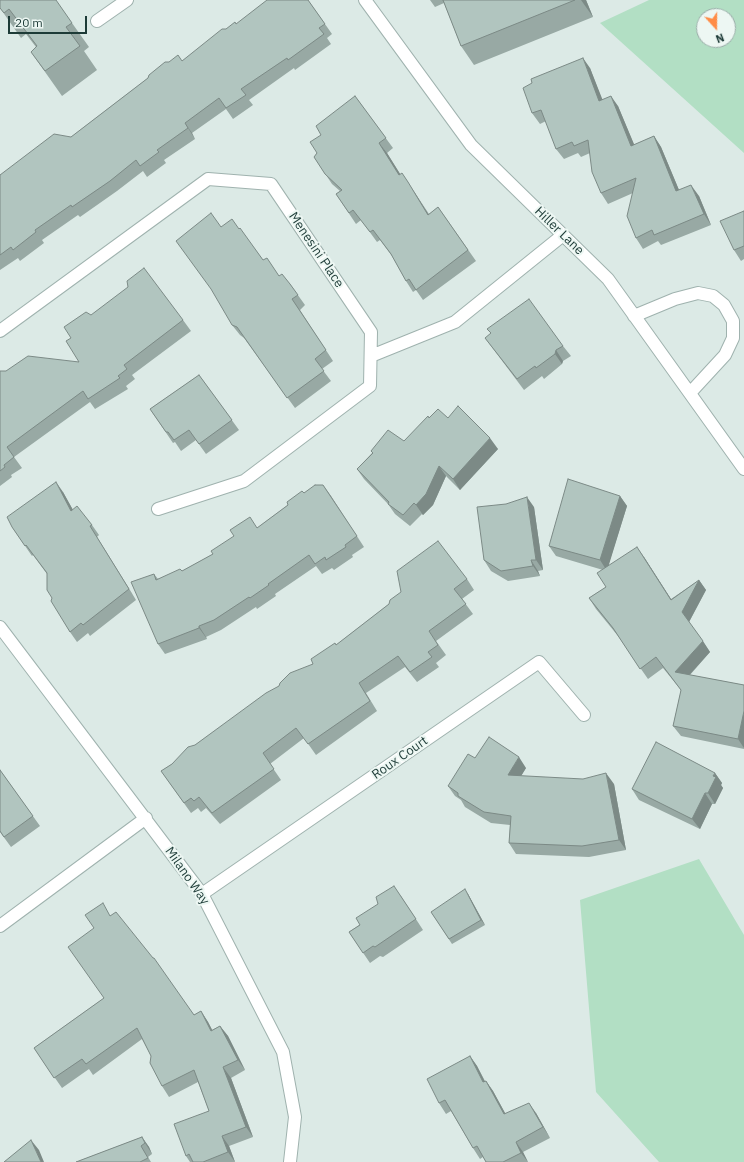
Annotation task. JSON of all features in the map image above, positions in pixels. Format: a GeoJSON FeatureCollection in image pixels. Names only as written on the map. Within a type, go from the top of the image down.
{"type":"FeatureCollection","features":[{"type":"Feature","properties":{"kind":"street"},"geometry":{"type":"LineString","coordinates":[[97,21],[127,0]]}},
{"type":"Feature","properties":{"kind":"street","name":"Hiller Lane"},"geometry":{"type":"LineString","coordinates":[[365,0],[471,145],[608,279],[744,469]]}},
{"type":"Feature","properties":{"kind":"street","name":"Menesini Place"},"geometry":{"type":"LineString","coordinates":[[0,331],[208,179],[271,184],[372,332],[370,386],[244,480],[158,509]]}},
{"type":"Feature","properties":{"kind":"street"},"geometry":{"type":"LineString","coordinates":[[371,356],[455,322],[563,235]]}},
{"type":"Feature","properties":{"kind":"street"},"geometry":{"type":"LineString","coordinates":[[634,316],[675,299],[698,292],[712,296],[724,305],[733,321],[733,338],[725,355],[690,393]]}},
{"type":"Feature","properties":{"kind":"street","name":"Milano Way"},"geometry":{"type":"LineString","coordinates":[[0,627],[202,894],[284,1052],[295,1117],[290,1162]]}},
{"type":"Feature","properties":{"kind":"street","name":"Roux Court"},"geometry":{"type":"LineString","coordinates":[[202,894],[539,662],[584,715]]}},
{"type":"Feature","properties":{"kind":"street"},"geometry":{"type":"LineString","coordinates":[[0,926],[146,818]]}},
{"type":"Feature","properties":{"kind":"green space"},"geometry":{"type":"Polygon","coordinates":[[[649,0],[744,0],[744,153],[600,23],[649,0]]]}},
{"type":"Feature","properties":{"kind":"green space"},"geometry":{"type":"Polygon","coordinates":[[[699,859],[744,935],[744,1162],[659,1162],[596,1092],[580,900],[699,859]]]}},
{"type":"Feature","properties":{"kind":"building"},"geometry":{"type":"Polygon","coordinates":[[[0,0],[56,0],[72,23],[66,27],[80,46],[45,71],[31,52],[37,46],[9,9],[4,13],[0,8],[0,0]]]}},
{"type":"Feature","properties":{"kind":"building"},"geometry":{"type":"Polygon","coordinates":[[[267,0],[308,0],[325,24],[319,28],[324,34],[288,60],[287,58],[241,89],[246,95],[226,108],[219,98],[185,123],[188,128],[157,150],[159,152],[140,166],[136,160],[110,181],[72,207],[71,205],[35,230],[36,232],[13,250],[11,247],[0,255],[0,175],[54,134],[71,137],[148,78],[149,75],[165,62],[169,62],[178,55],[182,61],[222,29],[226,29],[235,22],[236,24],[267,0]]]}},
{"type":"Feature","properties":{"kind":"building"},"geometry":{"type":"Polygon","coordinates":[[[443,0],[575,0],[461,46],[443,0]]]}},
{"type":"Feature","properties":{"kind":"building"},"geometry":{"type":"Polygon","coordinates":[[[583,58],[599,101],[611,96],[631,146],[654,136],[676,191],[691,185],[704,214],[654,235],[652,230],[636,238],[627,216],[636,178],[601,193],[592,172],[588,140],[574,146],[572,142],[556,149],[541,110],[532,113],[523,88],[532,83],[531,79],[583,58]]]}},
{"type":"Feature","properties":{"kind":"building"},"geometry":{"type":"Polygon","coordinates":[[[355,96],[386,138],[379,143],[399,175],[402,173],[428,215],[438,207],[468,250],[416,290],[409,279],[406,281],[391,254],[373,230],[370,232],[353,210],[349,213],[336,194],[342,190],[325,174],[314,157],[317,153],[310,142],[321,135],[316,126],[355,96]]]}},
{"type":"Feature","properties":{"kind":"building"},"geometry":{"type":"Polygon","coordinates":[[[744,211],[744,246],[734,250],[720,221],[744,211]]]}},
{"type":"Feature","properties":{"kind":"building"},"geometry":{"type":"Polygon","coordinates":[[[211,213],[221,227],[232,219],[263,260],[267,258],[279,276],[282,274],[298,295],[292,299],[326,350],[315,359],[324,371],[287,398],[237,327],[232,325],[211,289],[176,241],[211,213]]]}},
{"type":"Feature","properties":{"kind":"building"},"geometry":{"type":"Polygon","coordinates":[[[144,268],[183,320],[124,365],[127,369],[118,376],[120,378],[88,399],[83,391],[7,447],[14,457],[4,465],[5,467],[0,471],[0,371],[6,371],[28,356],[79,362],[66,341],[71,338],[64,327],[86,312],[91,315],[128,287],[127,281],[144,268]]]}},
{"type":"Feature","properties":{"kind":"building"},"geometry":{"type":"Polygon","coordinates":[[[529,299],[563,346],[556,350],[555,354],[536,368],[535,366],[517,379],[485,338],[491,333],[487,329],[529,299]]]}},
{"type":"Feature","properties":{"kind":"building"},"geometry":{"type":"Polygon","coordinates":[[[199,375],[232,420],[199,444],[189,430],[174,440],[168,432],[166,432],[150,409],[199,375]]]}},
{"type":"Feature","properties":{"kind":"building"},"geometry":{"type":"Polygon","coordinates":[[[458,406],[490,438],[453,479],[439,466],[426,494],[416,505],[414,503],[403,515],[388,504],[389,502],[357,469],[373,453],[371,451],[388,430],[404,441],[428,416],[429,418],[438,409],[448,418],[458,406]]]}},
{"type":"Feature","properties":{"kind":"building"},"geometry":{"type":"Polygon","coordinates":[[[568,479],[620,496],[600,560],[549,546],[568,479]]]}},
{"type":"Feature","properties":{"kind":"building"},"geometry":{"type":"Polygon","coordinates":[[[56,482],[71,511],[77,506],[92,525],[90,526],[129,589],[83,625],[81,623],[70,632],[51,601],[52,598],[47,590],[47,573],[26,545],[25,546],[7,517],[56,482]]]}},
{"type":"Feature","properties":{"kind":"building"},"geometry":{"type":"Polygon","coordinates":[[[315,485],[323,485],[357,536],[345,545],[346,547],[326,560],[325,557],[315,564],[309,555],[250,598],[249,597],[214,620],[199,626],[199,628],[158,644],[131,582],[154,574],[156,580],[180,569],[182,571],[213,554],[211,551],[234,536],[230,530],[250,517],[257,528],[288,505],[287,502],[302,491],[304,493],[315,485]]]}},
{"type":"Feature","properties":{"kind":"building"},"geometry":{"type":"Polygon","coordinates":[[[527,497],[536,560],[531,560],[533,566],[501,571],[484,560],[477,507],[506,504],[527,497]]]}},
{"type":"Feature","properties":{"kind":"building"},"geometry":{"type":"Polygon","coordinates":[[[438,541],[467,579],[454,589],[466,604],[429,631],[438,645],[428,652],[432,657],[410,672],[398,656],[359,683],[370,701],[308,744],[296,728],[263,753],[274,769],[212,813],[199,797],[194,801],[191,798],[184,803],[161,771],[172,764],[188,747],[195,745],[266,693],[279,686],[290,673],[313,664],[311,659],[335,643],[336,645],[389,604],[390,600],[401,592],[397,571],[438,541]]]}},
{"type":"Feature","properties":{"kind":"building"},"geometry":{"type":"Polygon","coordinates":[[[637,547],[671,600],[699,580],[682,612],[703,641],[675,672],[744,685],[744,711],[738,739],[673,726],[681,690],[656,657],[640,669],[613,628],[589,598],[606,587],[597,573],[637,547]]]}},
{"type":"Feature","properties":{"kind":"building"},"geometry":{"type":"Polygon","coordinates":[[[489,737],[519,757],[508,775],[583,779],[606,773],[619,840],[582,846],[509,843],[511,816],[484,812],[458,796],[458,793],[448,786],[468,754],[475,758],[489,737]]]}},
{"type":"Feature","properties":{"kind":"building"},"geometry":{"type":"Polygon","coordinates":[[[656,742],[715,773],[713,776],[716,777],[708,793],[705,793],[692,819],[632,789],[656,742]]]}},
{"type":"Feature","properties":{"kind":"building"},"geometry":{"type":"Polygon","coordinates":[[[0,770],[33,816],[4,837],[0,831],[0,770]]]}},
{"type":"Feature","properties":{"kind":"building"},"geometry":{"type":"Polygon","coordinates":[[[394,886],[416,919],[375,947],[373,946],[363,953],[349,932],[360,925],[356,918],[378,904],[376,897],[394,886]]]}},
{"type":"Feature","properties":{"kind":"building"},"geometry":{"type":"Polygon","coordinates":[[[465,889],[481,920],[449,939],[431,912],[465,889]]]}},
{"type":"Feature","properties":{"kind":"building"},"geometry":{"type":"Polygon","coordinates":[[[103,903],[110,916],[116,912],[154,958],[194,1015],[201,1011],[211,1031],[220,1026],[238,1060],[223,1067],[246,1127],[222,1136],[228,1152],[203,1162],[193,1162],[189,1154],[186,1156],[174,1124],[209,1111],[194,1070],[162,1086],[150,1063],[151,1056],[137,1028],[86,1064],[82,1059],[54,1078],[34,1048],[104,998],[68,947],[94,928],[85,915],[103,903]]]}},
{"type":"Feature","properties":{"kind":"building"},"geometry":{"type":"Polygon","coordinates":[[[470,1056],[483,1082],[486,1081],[504,1114],[529,1103],[543,1127],[516,1142],[521,1153],[503,1162],[486,1162],[477,1146],[473,1148],[445,1100],[439,1103],[427,1079],[470,1056]]]}},
{"type":"Feature","properties":{"kind":"building"},"geometry":{"type":"Polygon","coordinates":[[[142,1137],[145,1143],[141,1146],[148,1158],[140,1162],[76,1162],[142,1137]]]}},
{"type":"Feature","properties":{"kind":"building"},"geometry":{"type":"Polygon","coordinates":[[[31,1140],[41,1162],[4,1162],[31,1140]]]}}]}
